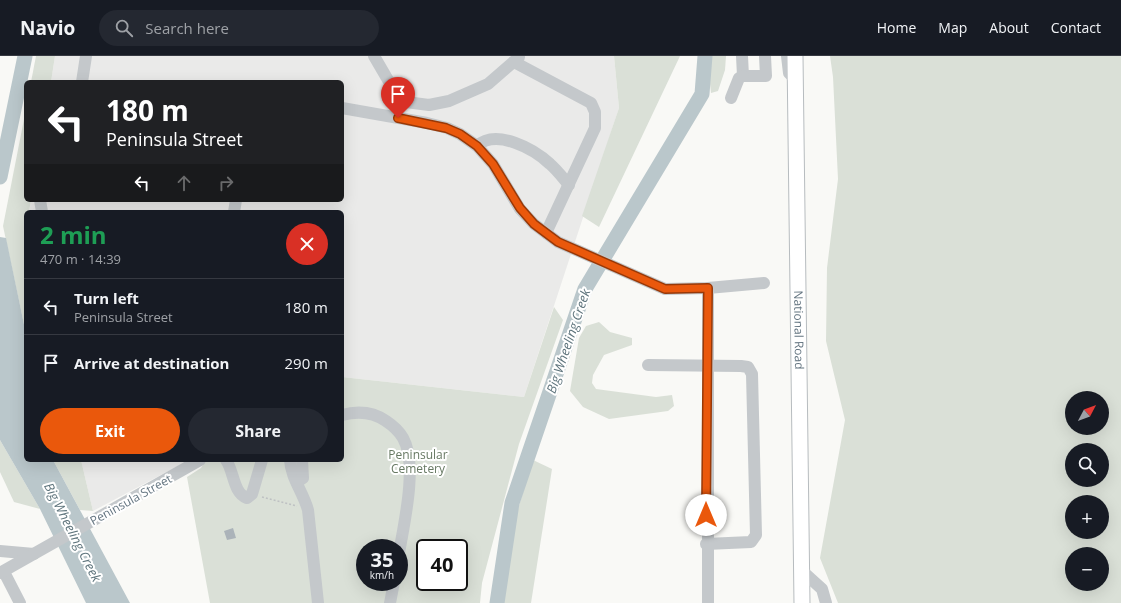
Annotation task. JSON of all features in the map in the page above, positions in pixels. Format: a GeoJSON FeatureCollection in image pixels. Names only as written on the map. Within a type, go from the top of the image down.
{"type":"FeatureCollection","features":[{"type":"Feature","properties":{"kind":"main road","name":"National Road"},"geometry":{"type":"LineString","coordinates":[[795,56],[802,603]]}},
{"type":"Feature","properties":{"kind":"street"},"geometry":{"type":"LineString","coordinates":[[82,80],[86,56]]}},
{"type":"Feature","properties":{"kind":"street"},"geometry":{"type":"LineString","coordinates":[[374,56],[388,80],[406,102],[429,104],[449,101],[488,84],[517,59],[593,106],[595,112],[595,128],[546,233]]}},
{"type":"Feature","properties":{"kind":"street"},"geometry":{"type":"LineString","coordinates":[[742,56],[744,76]]}},
{"type":"Feature","properties":{"kind":"street"},"geometry":{"type":"LineString","coordinates":[[731,98],[739,78],[744,76],[766,76],[765,56]]}},
{"type":"Feature","properties":{"kind":"street"},"geometry":{"type":"LineString","coordinates":[[787,56],[789,73],[796,79]]}},
{"type":"Feature","properties":{"kind":"street"},"geometry":{"type":"LineString","coordinates":[[427,122],[429,104]]}},
{"type":"Feature","properties":{"kind":"street"},"geometry":{"type":"LineString","coordinates":[[344,108],[427,122],[460,134],[477,146],[493,164],[520,208],[546,233],[558,242],[579,252],[665,289],[708,288],[764,283]]}},
{"type":"Feature","properties":{"kind":"street"},"geometry":{"type":"LineString","coordinates":[[477,146],[482,141],[488,139],[503,140],[519,145],[534,152],[551,164],[569,185]]}},
{"type":"Feature","properties":{"kind":"street"},"geometry":{"type":"LineString","coordinates":[[708,288],[706,544],[708,603]]}},
{"type":"Feature","properties":{"kind":"street"},"geometry":{"type":"LineString","coordinates":[[648,365],[742,366],[748,367],[752,374],[756,535],[751,542],[706,544]]}},
{"type":"Feature","properties":{"kind":"street"},"geometry":{"type":"LineString","coordinates":[[344,415],[366,413],[380,417],[393,426],[403,438],[408,453],[410,473],[401,539]]}},
{"type":"Feature","properties":{"kind":"street","name":"Peninsula Street"},"geometry":{"type":"LineString","coordinates":[[2,572],[197,462]]}},
{"type":"Feature","properties":{"kind":"street"},"geometry":{"type":"LineString","coordinates":[[227,462],[238,490],[247,498],[252,494],[261,462]]}},
{"type":"Feature","properties":{"kind":"street"},"geometry":{"type":"LineString","coordinates":[[290,462],[291,472],[304,496],[308,510],[318,603]]}},
{"type":"Feature","properties":{"kind":"street"},"geometry":{"type":"LineString","coordinates":[[297,482],[303,478],[302,462]]}},
{"type":"Feature","properties":{"kind":"street"},"geometry":{"type":"LineString","coordinates":[[0,551],[38,552]]}},
{"type":"Feature","properties":{"kind":"street"},"geometry":{"type":"LineString","coordinates":[[801,570],[822,589],[826,603]]}},
{"type":"Feature","properties":{"kind":"street"},"geometry":{"type":"LineString","coordinates":[[2,572],[20,603]]}},
{"type":"Feature","properties":{"kind":"street"},"geometry":{"type":"LineString","coordinates":[[390,603],[392,591]]}},
{"type":"Feature","properties":{"kind":"path"},"geometry":{"type":"LineString","coordinates":[[252,494],[308,510]]}},
{"type":"Feature","properties":{"kind":"shaded area"},"geometry":{"type":"Polygon","coordinates":[[[55,56],[614,56],[619,108],[524,397],[344,377],[344,210],[29,210],[31,202],[344,202],[344,80],[51,80],[55,56]]]}},
{"type":"Feature","properties":{"kind":"shaded area"},"geometry":{"type":"Polygon","coordinates":[[[81,462],[185,462],[93,511],[81,462]]]}},
{"type":"Feature","properties":{"kind":"green space"},"geometry":{"type":"Polygon","coordinates":[[[36,56],[55,56],[51,80],[31,80],[36,56]]]}},
{"type":"Feature","properties":{"kind":"green space"},"geometry":{"type":"Polygon","coordinates":[[[614,56],[680,56],[599,227],[582,216],[619,108],[614,56]]]}},
{"type":"Feature","properties":{"kind":"green space"},"geometry":{"type":"Polygon","coordinates":[[[707,56],[726,56],[725,70],[718,91],[711,93],[707,56]]]}},
{"type":"Feature","properties":{"kind":"green space"},"geometry":{"type":"Polygon","coordinates":[[[830,56],[1121,56],[1121,603],[838,603],[820,558],[845,420],[826,341],[827,268],[838,179],[833,77],[830,56]]]}},
{"type":"Feature","properties":{"kind":"green space"},"geometry":{"type":"Polygon","coordinates":[[[24,119],[24,202],[31,202],[29,210],[24,210],[24,325],[3,226],[24,119]]]}},
{"type":"Feature","properties":{"kind":"green space","name":"Peninsular Cemetery"},"geometry":{"type":"Polygon","coordinates":[[[554,307],[563,320],[519,444],[482,583],[480,603],[210,603],[187,477],[201,468],[205,462],[344,462],[344,377],[524,397],[554,307]]]}},
{"type":"Feature","properties":{"kind":"green space"},"geometry":{"type":"Polygon","coordinates":[[[599,322],[610,332],[632,338],[632,345],[604,355],[593,375],[592,383],[596,389],[656,397],[672,395],[674,406],[668,411],[609,419],[583,407],[570,391],[579,338],[586,326],[599,322]]]}},
{"type":"Feature","properties":{"kind":"green space"},"geometry":{"type":"Polygon","coordinates":[[[0,440],[40,509],[14,502],[0,472],[0,440]]]}},
{"type":"Feature","properties":{"kind":"green space"},"geometry":{"type":"Polygon","coordinates":[[[533,460],[552,469],[531,603],[503,603],[513,525],[533,460]]]}},
{"type":"Feature","properties":{"kind":"green space"},"geometry":{"type":"Polygon","coordinates":[[[54,462],[81,462],[93,511],[80,510],[54,462]]]}},
{"type":"Feature","properties":{"kind":"water"},"geometry":{"type":"Polygon","coordinates":[[[0,237],[6,238],[24,324],[24,462],[54,462],[130,603],[86,603],[40,509],[0,440],[0,237]]]}},
{"type":"Feature","properties":{"kind":"building"},"geometry":{"type":"Polygon","coordinates":[[[233,528],[236,538],[227,540],[224,531],[233,528]]]}},
{"type":"Feature","properties":{"kind":"waterway","name":"Big Wheeling Creek"},"geometry":{"type":"LineString","coordinates":[[0,177],[25,56]]}},
{"type":"Feature","properties":{"kind":"waterway","name":"Big Wheeling Creek"},"geometry":{"type":"LineString","coordinates":[[497,603],[512,503],[585,289],[702,94],[705,56]]}},
{"type":"Feature","properties":{"kind":"route"},"geometry":{"type":"LineString","coordinates":[[398,118],[427,122],[446,128],[460,134],[477,146],[493,164],[506,188],[520,208],[534,224],[558,242],[665,289],[708,288],[706,515]]}}]}
